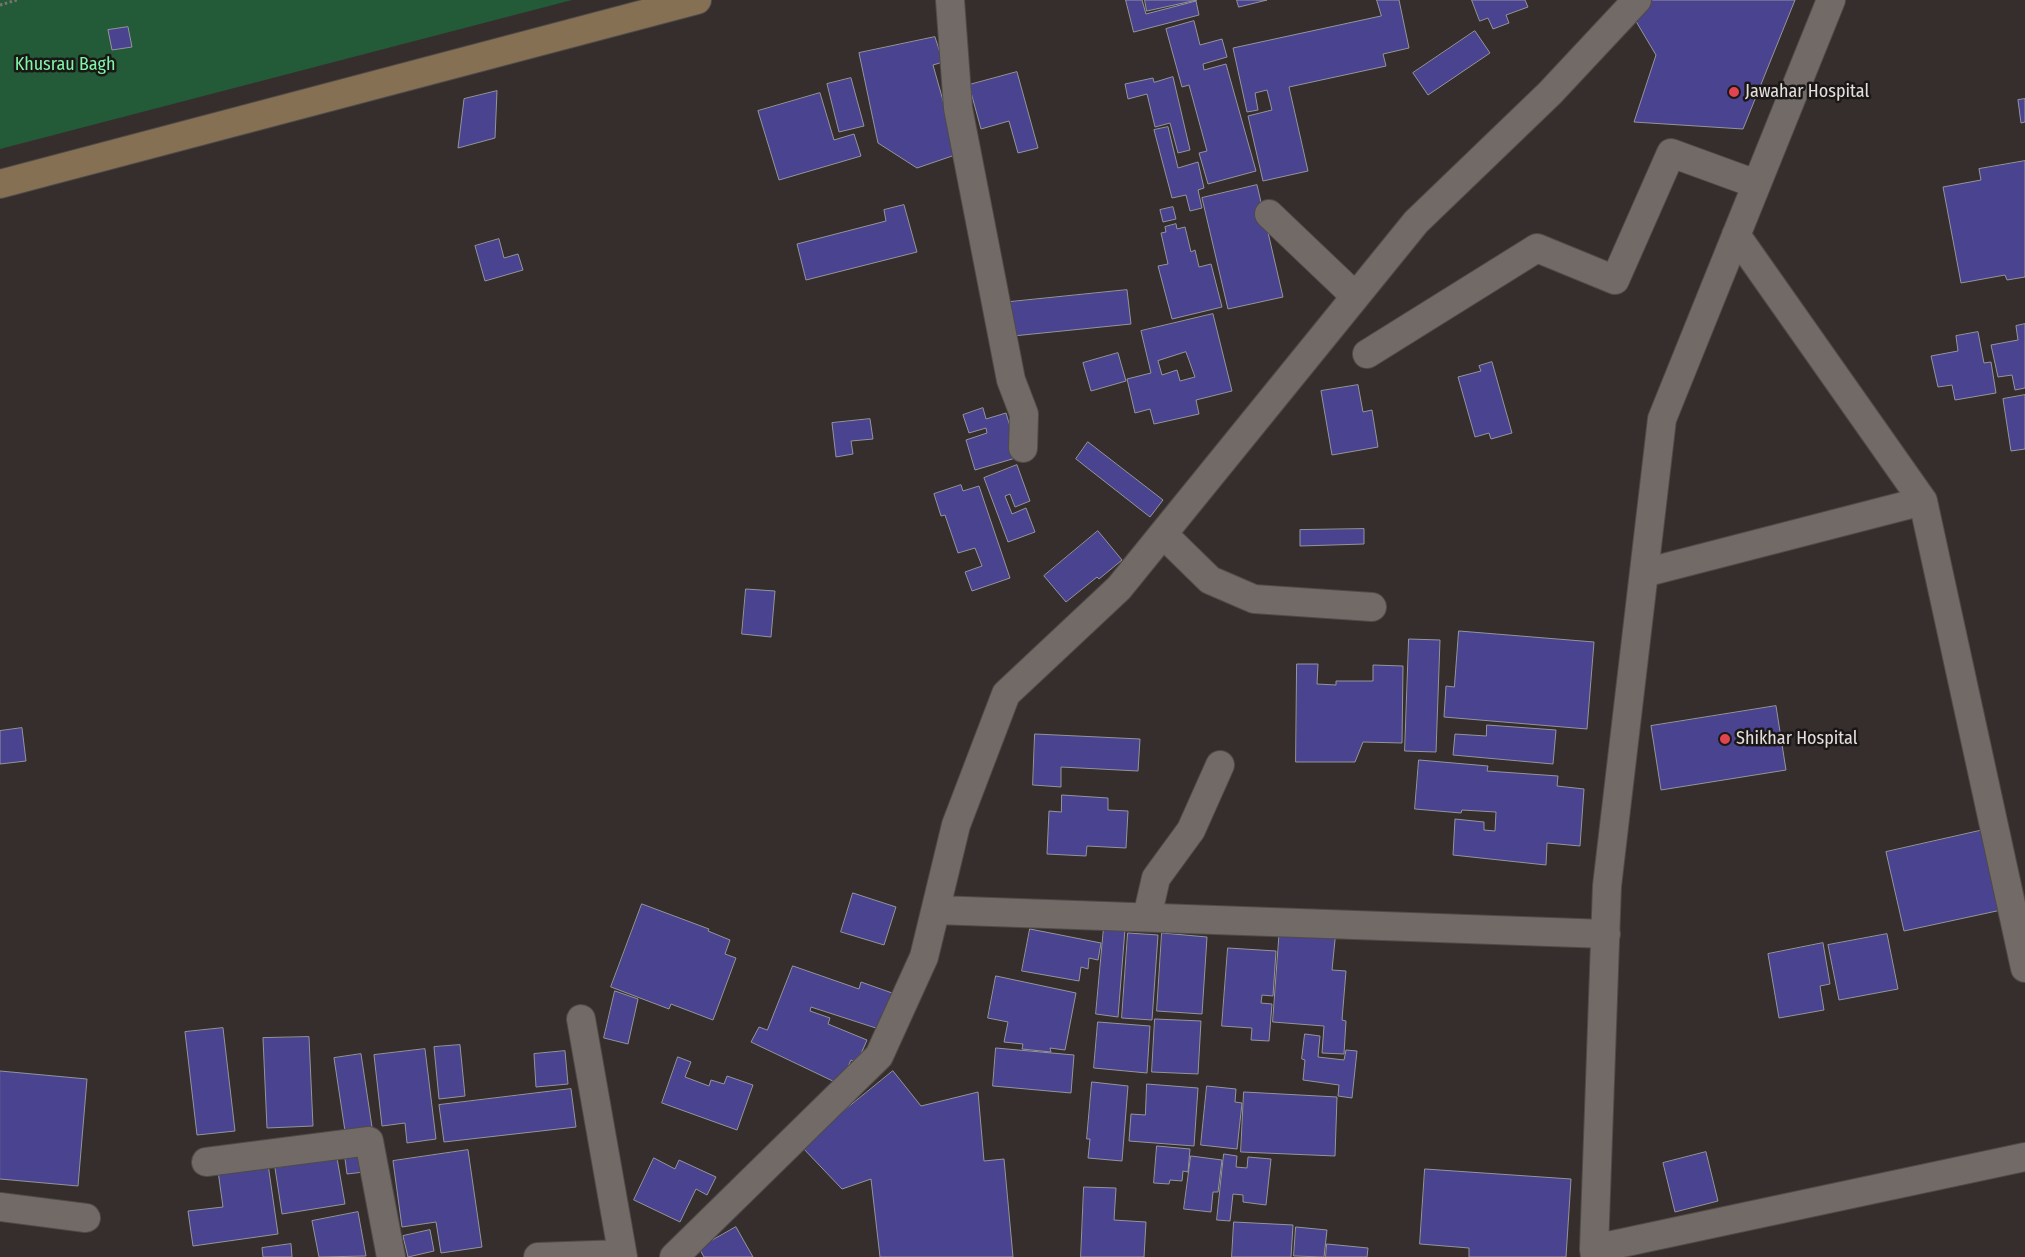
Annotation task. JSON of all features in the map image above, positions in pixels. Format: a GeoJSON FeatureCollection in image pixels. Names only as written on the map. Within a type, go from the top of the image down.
{"type":"FeatureCollection","features":[{"type":"Feature","properties":{"kind":"street"},"geometry":{"type":"LineString","coordinates":[[0,184],[697,0]]}},
{"type":"Feature","properties":{"kind":"street"},"geometry":{"type":"LineString","coordinates":[[950,0],[958,108],[1011,380],[1024,414],[1023,448]]}},
{"type":"Feature","properties":{"kind":"street"},"geometry":{"type":"LineString","coordinates":[[674,1257],[878,1056],[924,957],[956,825],[1006,694],[1120,588],[1416,222],[1550,93],[1638,0]]}},
{"type":"Feature","properties":{"kind":"street"},"geometry":{"type":"LineString","coordinates":[[1831,0],[1662,418],[1608,886],[1594,1253],[2025,1157]]}},
{"type":"Feature","properties":{"kind":"street"},"geometry":{"type":"LineString","coordinates":[[1366,354],[1536,248],[1616,280],[1670,153],[1756,184]]}},
{"type":"Feature","properties":{"kind":"street"},"geometry":{"type":"LineString","coordinates":[[1269,214],[1355,296]]}},
{"type":"Feature","properties":{"kind":"street"},"geometry":{"type":"LineString","coordinates":[[1736,235],[1923,501],[2025,968]]}},
{"type":"Feature","properties":{"kind":"street"},"geometry":{"type":"LineString","coordinates":[[1644,572],[1923,501]]}},
{"type":"Feature","properties":{"kind":"street"},"geometry":{"type":"LineString","coordinates":[[1163,534],[1210,580],[1254,599],[1372,607]]}},
{"type":"Feature","properties":{"kind":"street"},"geometry":{"type":"LineString","coordinates":[[1147,917],[1156,878],[1191,830],[1220,765]]}},
{"type":"Feature","properties":{"kind":"street"},"geometry":{"type":"LineString","coordinates":[[936,910],[1606,934]]}},
{"type":"Feature","properties":{"kind":"street"},"geometry":{"type":"LineString","coordinates":[[538,1257],[622,1256],[581,1019]]}},
{"type":"Feature","properties":{"kind":"street"},"geometry":{"type":"LineString","coordinates":[[206,1162],[369,1141],[391,1257]]}},
{"type":"Feature","properties":{"kind":"street"},"geometry":{"type":"LineString","coordinates":[[0,1207],[86,1218]]}},
{"type":"Feature","properties":{"kind":"path"},"geometry":{"type":"LineString","coordinates":[[0,5],[17,0]]}},
{"type":"Feature","properties":{"kind":"green space","name":"Khusrau Bagh"},"geometry":{"type":"Polygon","coordinates":[[[0,0],[572,0],[0,149],[0,0]]]}},
{"type":"Feature","properties":{"kind":"building"},"geometry":{"type":"Polygon","coordinates":[[[1126,0],[1142,0],[1146,14],[1196,1],[1199,15],[1134,32],[1126,0]]]}},
{"type":"Feature","properties":{"kind":"building"},"geometry":{"type":"Polygon","coordinates":[[[1145,0],[1197,0],[1147,11],[1145,0]]]}},
{"type":"Feature","properties":{"kind":"building"},"geometry":{"type":"Polygon","coordinates":[[[1237,0],[1267,0],[1239,7],[1237,0]]]}},
{"type":"Feature","properties":{"kind":"building"},"geometry":{"type":"Polygon","coordinates":[[[1377,0],[1399,0],[1409,48],[1383,54],[1386,66],[1289,87],[1308,171],[1263,181],[1248,116],[1272,110],[1267,90],[1255,93],[1258,110],[1247,112],[1233,48],[1381,16],[1377,0]]]}},
{"type":"Feature","properties":{"kind":"building"},"geometry":{"type":"Polygon","coordinates":[[[1472,0],[1525,0],[1528,7],[1506,15],[1509,23],[1493,29],[1488,18],[1480,21],[1472,0]]]}},
{"type":"Feature","properties":{"kind":"building"},"geometry":{"type":"Polygon","coordinates":[[[1653,0],[1795,0],[1743,129],[1634,122],[1656,55],[1634,18],[1653,0]]]}},
{"type":"Feature","properties":{"kind":"building"},"geometry":{"type":"Polygon","coordinates":[[[1194,21],[1200,45],[1222,39],[1227,57],[1203,64],[1204,70],[1226,64],[1256,171],[1208,184],[1199,153],[1207,151],[1189,85],[1182,87],[1166,29],[1194,21]]]}},
{"type":"Feature","properties":{"kind":"building"},"geometry":{"type":"Polygon","coordinates":[[[128,27],[132,47],[112,50],[108,30],[128,27]]]}},
{"type":"Feature","properties":{"kind":"building"},"geometry":{"type":"Polygon","coordinates":[[[1475,31],[1490,53],[1428,95],[1413,73],[1475,31]]]}},
{"type":"Feature","properties":{"kind":"building"},"geometry":{"type":"Polygon","coordinates":[[[935,37],[943,62],[933,65],[958,154],[917,168],[878,143],[859,53],[935,37]]]}},
{"type":"Feature","properties":{"kind":"building"},"geometry":{"type":"Polygon","coordinates":[[[1017,72],[1038,148],[1018,153],[1009,121],[981,129],[969,85],[1017,72]]]}},
{"type":"Feature","properties":{"kind":"building"},"geometry":{"type":"Polygon","coordinates":[[[1173,77],[1190,150],[1178,153],[1170,123],[1155,127],[1147,94],[1128,99],[1125,84],[1153,78],[1154,82],[1173,77]]]}},
{"type":"Feature","properties":{"kind":"building"},"geometry":{"type":"Polygon","coordinates":[[[851,78],[864,126],[839,132],[827,84],[851,78]]]}},
{"type":"Feature","properties":{"kind":"building"},"geometry":{"type":"Polygon","coordinates":[[[497,91],[495,138],[458,148],[464,99],[497,91]]]}},
{"type":"Feature","properties":{"kind":"building"},"geometry":{"type":"Polygon","coordinates":[[[820,93],[834,140],[854,134],[861,156],[779,180],[758,111],[820,93]]]}},
{"type":"Feature","properties":{"kind":"building"},"geometry":{"type":"Polygon","coordinates":[[[2025,99],[2025,122],[2021,123],[2018,100],[2025,99]]]}},
{"type":"Feature","properties":{"kind":"building"},"geometry":{"type":"Polygon","coordinates":[[[1168,127],[1178,168],[1198,162],[1204,188],[1198,190],[1202,208],[1190,211],[1186,195],[1172,198],[1154,130],[1168,127]]]}},
{"type":"Feature","properties":{"kind":"building"},"geometry":{"type":"Polygon","coordinates":[[[2025,161],[2025,277],[2007,280],[2005,275],[1961,283],[1943,187],[1981,180],[1979,169],[2025,161]]]}},
{"type":"Feature","properties":{"kind":"building"},"geometry":{"type":"Polygon","coordinates":[[[1257,185],[1283,297],[1228,309],[1202,198],[1257,185]]]}},
{"type":"Feature","properties":{"kind":"building"},"geometry":{"type":"Polygon","coordinates":[[[904,205],[917,252],[806,280],[797,244],[886,221],[884,210],[904,205]]]}},
{"type":"Feature","properties":{"kind":"building"},"geometry":{"type":"Polygon","coordinates":[[[1173,207],[1176,219],[1163,222],[1160,210],[1173,207]]]}},
{"type":"Feature","properties":{"kind":"building"},"geometry":{"type":"Polygon","coordinates":[[[1176,224],[1177,229],[1185,227],[1191,252],[1195,250],[1199,267],[1211,264],[1222,307],[1172,319],[1158,266],[1168,264],[1161,233],[1166,232],[1165,227],[1176,224]]]}},
{"type":"Feature","properties":{"kind":"building"},"geometry":{"type":"Polygon","coordinates":[[[499,239],[504,258],[518,254],[523,270],[485,281],[475,246],[499,239]]]}},
{"type":"Feature","properties":{"kind":"building"},"geometry":{"type":"Polygon","coordinates":[[[1127,290],[1131,324],[1013,336],[1010,302],[1127,290]]]}},
{"type":"Feature","properties":{"kind":"building"},"geometry":{"type":"Polygon","coordinates":[[[1213,314],[1232,391],[1196,400],[1199,414],[1154,424],[1150,409],[1135,413],[1127,379],[1151,373],[1141,331],[1213,314]],[[1186,352],[1158,361],[1162,375],[1177,370],[1180,381],[1195,377],[1186,352]]]}},
{"type":"Feature","properties":{"kind":"building"},"geometry":{"type":"Polygon","coordinates":[[[2025,324],[2025,388],[2015,390],[2012,375],[1998,377],[1991,345],[2018,340],[2016,326],[2025,324]]]}},
{"type":"Feature","properties":{"kind":"building"},"geometry":{"type":"Polygon","coordinates":[[[1978,332],[1984,363],[1991,362],[1996,393],[1955,400],[1952,385],[1938,387],[1931,356],[1958,351],[1956,336],[1978,332]]]}},
{"type":"Feature","properties":{"kind":"building"},"geometry":{"type":"Polygon","coordinates":[[[1118,353],[1126,381],[1091,391],[1083,363],[1118,353]]]}},
{"type":"Feature","properties":{"kind":"building"},"geometry":{"type":"Polygon","coordinates":[[[1492,362],[1512,433],[1491,439],[1489,433],[1475,437],[1458,377],[1481,371],[1479,366],[1492,362]]]}},
{"type":"Feature","properties":{"kind":"building"},"geometry":{"type":"Polygon","coordinates":[[[1358,385],[1363,412],[1372,410],[1378,447],[1332,455],[1321,391],[1358,385]]]}},
{"type":"Feature","properties":{"kind":"building"},"geometry":{"type":"Polygon","coordinates":[[[2025,395],[2025,449],[2011,451],[2003,399],[2025,395]]]}},
{"type":"Feature","properties":{"kind":"building"},"geometry":{"type":"Polygon","coordinates":[[[983,408],[986,419],[1006,413],[1019,457],[975,470],[966,440],[987,433],[986,428],[969,433],[963,415],[983,408]]]}},
{"type":"Feature","properties":{"kind":"building"},"geometry":{"type":"Polygon","coordinates":[[[870,419],[873,439],[851,441],[853,454],[836,457],[832,423],[870,419]]]}},
{"type":"Feature","properties":{"kind":"building"},"geometry":{"type":"Polygon","coordinates":[[[1088,442],[1163,500],[1150,517],[1076,459],[1088,442]]]}},
{"type":"Feature","properties":{"kind":"building"},"geometry":{"type":"Polygon","coordinates":[[[1017,465],[1030,501],[1015,507],[1010,494],[1005,496],[1012,514],[1026,508],[1035,532],[1008,542],[984,478],[1017,465]]]}},
{"type":"Feature","properties":{"kind":"building"},"geometry":{"type":"Polygon","coordinates":[[[961,485],[963,491],[979,486],[1010,578],[972,591],[965,572],[982,566],[975,548],[958,553],[945,515],[941,516],[934,494],[961,485]]]}},
{"type":"Feature","properties":{"kind":"building"},"geometry":{"type":"Polygon","coordinates":[[[1364,529],[1364,544],[1300,546],[1300,530],[1364,529]]]}},
{"type":"Feature","properties":{"kind":"building"},"geometry":{"type":"Polygon","coordinates":[[[1098,531],[1122,560],[1066,602],[1044,576],[1098,531]]]}},
{"type":"Feature","properties":{"kind":"building"},"geometry":{"type":"Polygon","coordinates":[[[746,589],[775,591],[771,637],[742,634],[746,589]]]}},
{"type":"Feature","properties":{"kind":"building"},"geometry":{"type":"Polygon","coordinates":[[[1459,631],[1594,642],[1587,729],[1444,717],[1446,686],[1454,687],[1459,631]]]}},
{"type":"Feature","properties":{"kind":"building"},"geometry":{"type":"Polygon","coordinates":[[[1409,639],[1440,640],[1436,752],[1405,751],[1409,639]]]}},
{"type":"Feature","properties":{"kind":"building"},"geometry":{"type":"Polygon","coordinates":[[[1297,664],[1318,664],[1317,684],[1336,685],[1336,681],[1373,681],[1373,665],[1403,666],[1402,743],[1363,742],[1355,762],[1296,762],[1297,664]]]}},
{"type":"Feature","properties":{"kind":"building"},"geometry":{"type":"Polygon","coordinates":[[[1776,706],[1786,770],[1661,790],[1651,726],[1776,706]]]}},
{"type":"Feature","properties":{"kind":"building"},"geometry":{"type":"Polygon","coordinates":[[[1487,725],[1556,730],[1553,764],[1453,755],[1455,734],[1486,736],[1487,725]]]}},
{"type":"Feature","properties":{"kind":"building"},"geometry":{"type":"Polygon","coordinates":[[[22,728],[26,761],[0,764],[0,731],[22,728]]]}},
{"type":"Feature","properties":{"kind":"building"},"geometry":{"type":"Polygon","coordinates":[[[1035,734],[1140,739],[1138,771],[1061,767],[1061,787],[1033,785],[1035,734]]]}},
{"type":"Feature","properties":{"kind":"building"},"geometry":{"type":"Polygon","coordinates":[[[1419,760],[1488,766],[1487,771],[1558,776],[1557,786],[1584,789],[1580,846],[1547,843],[1546,865],[1453,855],[1455,819],[1484,822],[1484,830],[1495,831],[1496,812],[1462,810],[1461,813],[1415,809],[1419,760]]]}},
{"type":"Feature","properties":{"kind":"building"},"geometry":{"type":"Polygon","coordinates":[[[1062,795],[1108,798],[1108,810],[1128,811],[1126,848],[1087,846],[1086,856],[1047,854],[1049,811],[1061,812],[1062,795]]]}},
{"type":"Feature","properties":{"kind":"building"},"geometry":{"type":"Polygon","coordinates":[[[1988,829],[2006,909],[1904,931],[1886,852],[1988,829]]]}},
{"type":"Feature","properties":{"kind":"building"},"geometry":{"type":"Polygon","coordinates":[[[853,893],[896,907],[884,945],[841,932],[853,893]]]}},
{"type":"Feature","properties":{"kind":"building"},"geometry":{"type":"Polygon","coordinates":[[[642,904],[709,929],[708,931],[730,940],[725,954],[736,958],[713,1020],[671,1004],[669,1009],[611,987],[642,904]]]}},
{"type":"Feature","properties":{"kind":"building"},"geometry":{"type":"Polygon","coordinates":[[[1280,926],[1336,930],[1332,970],[1346,971],[1342,1020],[1346,1021],[1344,1054],[1322,1053],[1324,1026],[1273,1022],[1280,926]]]}},
{"type":"Feature","properties":{"kind":"building"},"geometry":{"type":"Polygon","coordinates":[[[1104,927],[1125,929],[1118,1017],[1096,1014],[1104,927]]]}},
{"type":"Feature","properties":{"kind":"building"},"geometry":{"type":"Polygon","coordinates":[[[1030,929],[1101,943],[1098,960],[1089,958],[1088,969],[1081,967],[1079,981],[1022,971],[1030,929]]]}},
{"type":"Feature","properties":{"kind":"building"},"geometry":{"type":"Polygon","coordinates":[[[1128,933],[1158,935],[1152,1020],[1122,1018],[1128,933]]]}},
{"type":"Feature","properties":{"kind":"building"},"geometry":{"type":"Polygon","coordinates":[[[1162,933],[1207,937],[1202,1014],[1157,1011],[1162,933]]]}},
{"type":"Feature","properties":{"kind":"building"},"geometry":{"type":"Polygon","coordinates":[[[1887,934],[1898,989],[1839,1000],[1828,945],[1887,934]]]}},
{"type":"Feature","properties":{"kind":"building"},"geometry":{"type":"Polygon","coordinates":[[[1823,943],[1830,984],[1820,986],[1824,1010],[1779,1018],[1768,954],[1823,943]]]}},
{"type":"Feature","properties":{"kind":"building"},"geometry":{"type":"Polygon","coordinates":[[[1228,948],[1276,951],[1273,996],[1262,995],[1261,1003],[1272,1004],[1269,1041],[1251,1040],[1252,1028],[1222,1026],[1228,948]]]}},
{"type":"Feature","properties":{"kind":"building"},"geometry":{"type":"Polygon","coordinates":[[[793,966],[859,989],[861,982],[895,994],[879,1029],[811,1007],[810,1011],[830,1018],[828,1024],[867,1040],[857,1063],[851,1060],[845,1073],[842,1072],[837,1083],[751,1042],[759,1027],[767,1030],[793,966]]]}},
{"type":"Feature","properties":{"kind":"building"},"geometry":{"type":"Polygon","coordinates":[[[996,976],[1076,993],[1065,1050],[1050,1048],[1051,1052],[1022,1049],[1023,1044],[1004,1042],[1008,1022],[988,1018],[996,976]]]}},
{"type":"Feature","properties":{"kind":"building"},"geometry":{"type":"Polygon","coordinates":[[[615,991],[638,999],[628,1044],[604,1038],[615,991]]]}},
{"type":"Feature","properties":{"kind":"building"},"geometry":{"type":"Polygon","coordinates":[[[1155,1019],[1201,1021],[1198,1074],[1152,1072],[1155,1019]]]}},
{"type":"Feature","properties":{"kind":"building"},"geometry":{"type":"Polygon","coordinates":[[[1098,1022],[1150,1026],[1147,1073],[1094,1068],[1098,1022]]]}},
{"type":"Feature","properties":{"kind":"building"},"geometry":{"type":"Polygon","coordinates":[[[223,1028],[235,1131],[197,1135],[185,1032],[223,1028]]]}},
{"type":"Feature","properties":{"kind":"building"},"geometry":{"type":"Polygon","coordinates":[[[1305,1034],[1320,1036],[1318,1057],[1344,1060],[1346,1050],[1357,1051],[1352,1098],[1338,1096],[1339,1085],[1303,1080],[1305,1060],[1302,1059],[1305,1034]]]}},
{"type":"Feature","properties":{"kind":"building"},"geometry":{"type":"Polygon","coordinates":[[[309,1037],[313,1126],[267,1128],[263,1038],[309,1037]]]}},
{"type":"Feature","properties":{"kind":"building"},"geometry":{"type":"Polygon","coordinates":[[[460,1045],[465,1096],[439,1099],[434,1047],[460,1045]]]}},
{"type":"Feature","properties":{"kind":"building"},"geometry":{"type":"Polygon","coordinates":[[[996,1048],[1074,1055],[1071,1093],[993,1086],[996,1048]]]}},
{"type":"Feature","properties":{"kind":"building"},"geometry":{"type":"Polygon","coordinates":[[[425,1049],[436,1139],[407,1143],[405,1123],[382,1126],[374,1055],[425,1049]]]}},
{"type":"Feature","properties":{"kind":"building"},"geometry":{"type":"Polygon","coordinates":[[[565,1051],[568,1084],[536,1087],[534,1054],[565,1051]]]}},
{"type":"Feature","properties":{"kind":"building"},"geometry":{"type":"Polygon","coordinates":[[[361,1054],[372,1127],[345,1131],[334,1058],[361,1054]]]}},
{"type":"Feature","properties":{"kind":"building"},"geometry":{"type":"Polygon","coordinates":[[[678,1057],[691,1062],[685,1077],[709,1086],[711,1080],[724,1084],[727,1076],[753,1085],[737,1130],[662,1103],[678,1057]]]}},
{"type":"Feature","properties":{"kind":"building"},"geometry":{"type":"Polygon","coordinates":[[[0,1071],[87,1079],[78,1186],[0,1179],[0,1071]]]}},
{"type":"Feature","properties":{"kind":"building"},"geometry":{"type":"Polygon","coordinates":[[[893,1071],[921,1106],[978,1092],[984,1161],[1004,1159],[1013,1257],[880,1257],[871,1179],[842,1189],[801,1146],[893,1071]]]}},
{"type":"Feature","properties":{"kind":"building"},"geometry":{"type":"Polygon","coordinates":[[[1092,1082],[1128,1086],[1122,1161],[1088,1158],[1090,1139],[1087,1139],[1092,1082]]]}},
{"type":"Feature","properties":{"kind":"building"},"geometry":{"type":"Polygon","coordinates":[[[1147,1084],[1198,1088],[1194,1146],[1129,1141],[1131,1114],[1145,1115],[1147,1084]]]}},
{"type":"Feature","properties":{"kind":"building"},"geometry":{"type":"Polygon","coordinates":[[[1207,1086],[1236,1089],[1235,1102],[1242,1103],[1237,1149],[1201,1145],[1207,1086]]]}},
{"type":"Feature","properties":{"kind":"building"},"geometry":{"type":"Polygon","coordinates":[[[571,1089],[576,1127],[444,1142],[439,1105],[571,1089]]]}},
{"type":"Feature","properties":{"kind":"building"},"geometry":{"type":"Polygon","coordinates":[[[1244,1092],[1337,1097],[1335,1156],[1241,1152],[1244,1092]]]}},
{"type":"Feature","properties":{"kind":"building"},"geometry":{"type":"Polygon","coordinates":[[[1157,1146],[1190,1149],[1188,1172],[1183,1171],[1182,1181],[1170,1180],[1169,1184],[1154,1183],[1157,1146]]]}},
{"type":"Feature","properties":{"kind":"building"},"geometry":{"type":"Polygon","coordinates":[[[361,1149],[364,1172],[347,1174],[344,1151],[361,1149]]]}},
{"type":"Feature","properties":{"kind":"building"},"geometry":{"type":"Polygon","coordinates":[[[468,1150],[482,1247],[441,1253],[436,1222],[402,1227],[393,1161],[468,1150]]]}},
{"type":"Feature","properties":{"kind":"building"},"geometry":{"type":"Polygon","coordinates":[[[1706,1152],[1718,1201],[1675,1212],[1663,1163],[1706,1152]]]}},
{"type":"Feature","properties":{"kind":"building"},"geometry":{"type":"Polygon","coordinates":[[[1224,1154],[1237,1156],[1236,1167],[1247,1168],[1248,1157],[1271,1159],[1266,1205],[1243,1202],[1243,1195],[1233,1194],[1230,1221],[1217,1220],[1224,1154]]]}},
{"type":"Feature","properties":{"kind":"building"},"geometry":{"type":"Polygon","coordinates":[[[1191,1156],[1222,1160],[1218,1192],[1213,1192],[1211,1212],[1184,1209],[1191,1156]]]}},
{"type":"Feature","properties":{"kind":"building"},"geometry":{"type":"Polygon","coordinates":[[[337,1158],[345,1204],[282,1214],[275,1168],[337,1158]]]}},
{"type":"Feature","properties":{"kind":"building"},"geometry":{"type":"Polygon","coordinates":[[[654,1158],[675,1169],[679,1160],[716,1177],[707,1195],[696,1189],[680,1222],[634,1200],[654,1158]]]}},
{"type":"Feature","properties":{"kind":"building"},"geometry":{"type":"Polygon","coordinates":[[[268,1164],[278,1234],[193,1246],[188,1211],[223,1207],[218,1171],[268,1164]]]}},
{"type":"Feature","properties":{"kind":"building"},"geometry":{"type":"Polygon","coordinates":[[[1425,1169],[1571,1179],[1566,1257],[1469,1257],[1469,1248],[1420,1244],[1425,1169]]]}},
{"type":"Feature","properties":{"kind":"building"},"geometry":{"type":"Polygon","coordinates":[[[1084,1187],[1116,1188],[1114,1220],[1146,1222],[1144,1257],[1081,1257],[1084,1187]]]}},
{"type":"Feature","properties":{"kind":"building"},"geometry":{"type":"Polygon","coordinates":[[[358,1212],[366,1256],[319,1257],[312,1221],[358,1212]]]}},
{"type":"Feature","properties":{"kind":"building"},"geometry":{"type":"Polygon","coordinates":[[[1234,1222],[1293,1225],[1291,1257],[1232,1257],[1234,1222]]]}},
{"type":"Feature","properties":{"kind":"building"},"geometry":{"type":"Polygon","coordinates":[[[736,1227],[753,1257],[704,1257],[699,1248],[736,1227]]]}},
{"type":"Feature","properties":{"kind":"building"},"geometry":{"type":"Polygon","coordinates":[[[1296,1227],[1327,1230],[1324,1257],[1294,1256],[1296,1227]]]}},
{"type":"Feature","properties":{"kind":"building"},"geometry":{"type":"Polygon","coordinates":[[[430,1230],[434,1251],[408,1257],[403,1236],[430,1230]]]}},
{"type":"Feature","properties":{"kind":"building"},"geometry":{"type":"Polygon","coordinates":[[[291,1244],[292,1257],[263,1257],[262,1248],[291,1244]]]}},
{"type":"Feature","properties":{"kind":"building"},"geometry":{"type":"Polygon","coordinates":[[[1327,1244],[1368,1248],[1367,1257],[1326,1257],[1327,1244]]]}},
{"type":"Feature","properties":{"kind":"place","name":"Jawahar Hospital"},"geometry":{"type":"Point","coordinates":[1734,92]}},
{"type":"Feature","properties":{"kind":"place","name":"Shikhar Hospital"},"geometry":{"type":"Point","coordinates":[1725,739]}}]}
